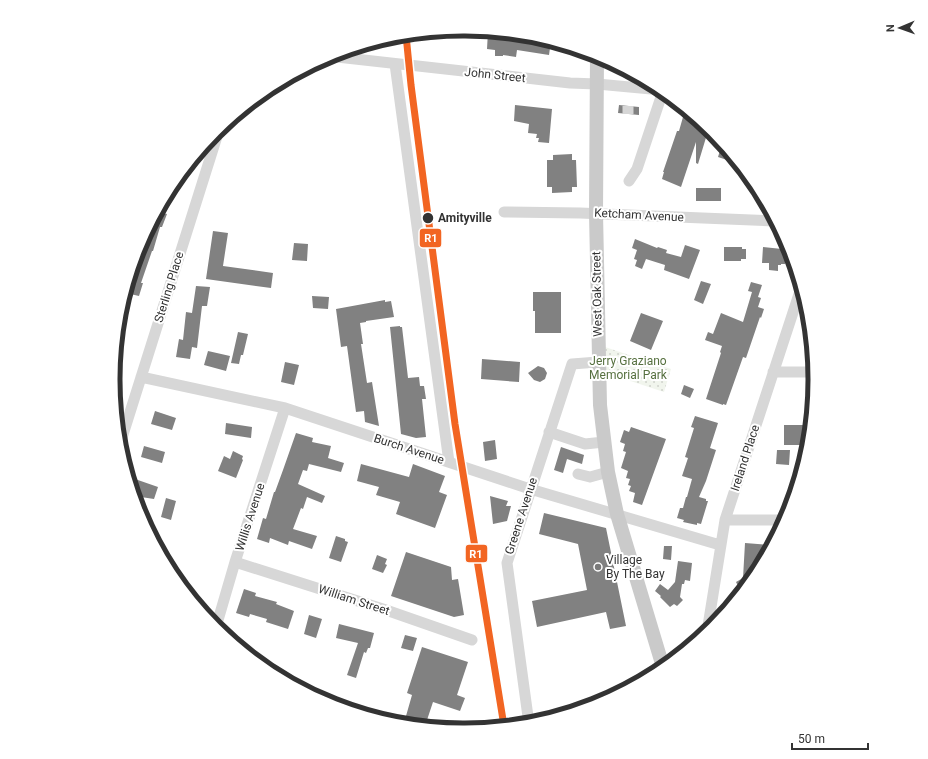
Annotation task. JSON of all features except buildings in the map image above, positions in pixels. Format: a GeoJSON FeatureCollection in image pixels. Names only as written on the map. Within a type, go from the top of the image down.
{"type":"FeatureCollection","features":[{"type":"Feature","properties":{"kind":"main road","name":"West Oak Street"},"geometry":{"type":"LineString","coordinates":[[597,63],[596,213],[598,362],[600,405],[604,442],[608,472],[617,514],[662,660]]}},
{"type":"Feature","properties":{"kind":"street","name":"John Street"},"geometry":{"type":"LineString","coordinates":[[344,58],[570,83],[598,84],[648,89]]}},
{"type":"Feature","properties":{"kind":"street"},"geometry":{"type":"LineString","coordinates":[[394,64],[449,462]]}},
{"type":"Feature","properties":{"kind":"street"},"geometry":{"type":"LineString","coordinates":[[629,181],[637,169],[660,98]]}},
{"type":"Feature","properties":{"kind":"street","name":"Sterling Place"},"geometry":{"type":"LineString","coordinates":[[124,431],[215,144]]}},
{"type":"Feature","properties":{"kind":"street","name":"Ketcham Avenue"},"geometry":{"type":"LineString","coordinates":[[504,212],[596,213],[768,221]]}},
{"type":"Feature","properties":{"kind":"street","name":"Ireland Place"},"geometry":{"type":"LineString","coordinates":[[709,620],[725,520],[798,298]]}},
{"type":"Feature","properties":{"kind":"street","name":"Greene Avenue"},"geometry":{"type":"LineString","coordinates":[[527,717],[507,563],[572,364],[598,362]]}},
{"type":"Feature","properties":{"kind":"street"},"geometry":{"type":"LineString","coordinates":[[773,372],[808,372]]}},
{"type":"Feature","properties":{"kind":"street","name":"Burch Avenue"},"geometry":{"type":"LineString","coordinates":[[141,377],[285,408],[530,489],[720,545]]}},
{"type":"Feature","properties":{"kind":"street","name":"Willis Avenue"},"geometry":{"type":"LineString","coordinates":[[218,619],[235,562],[285,408]]}},
{"type":"Feature","properties":{"kind":"street"},"geometry":{"type":"LineString","coordinates":[[549,432],[585,444],[604,442]]}},
{"type":"Feature","properties":{"kind":"street"},"geometry":{"type":"LineString","coordinates":[[578,474],[590,477],[608,472]]}},
{"type":"Feature","properties":{"kind":"street"},"geometry":{"type":"LineString","coordinates":[[725,520],[777,520]]}},
{"type":"Feature","properties":{"kind":"street","name":"William Street"},"geometry":{"type":"LineString","coordinates":[[235,562],[386,610],[472,640]]}},
{"type":"Feature","properties":{"kind":"green space","name":"Jerry Graziano Memorial Park"},"geometry":{"type":"Polygon","coordinates":[[[605,347],[671,369],[664,392],[606,373],[605,347]]]}},
{"type":"Feature","properties":{"kind":"tunnel"},"geometry":{"type":"LineString","coordinates":[[628,106],[628,114]]}},
{"type":"Feature","properties":{"kind":"transit line","name":"R1"},"geometry":{"type":"LineString","coordinates":[[407,41],[455,424],[503,721]]}},
{"type":"Feature","properties":{"kind":"place","name":"Amityville"},"geometry":{"type":"Point","coordinates":[428,218]}},
{"type":"Feature","properties":{"kind":"place","name":"Village By The Bay"},"geometry":{"type":"Point","coordinates":[598,567]}}]}
